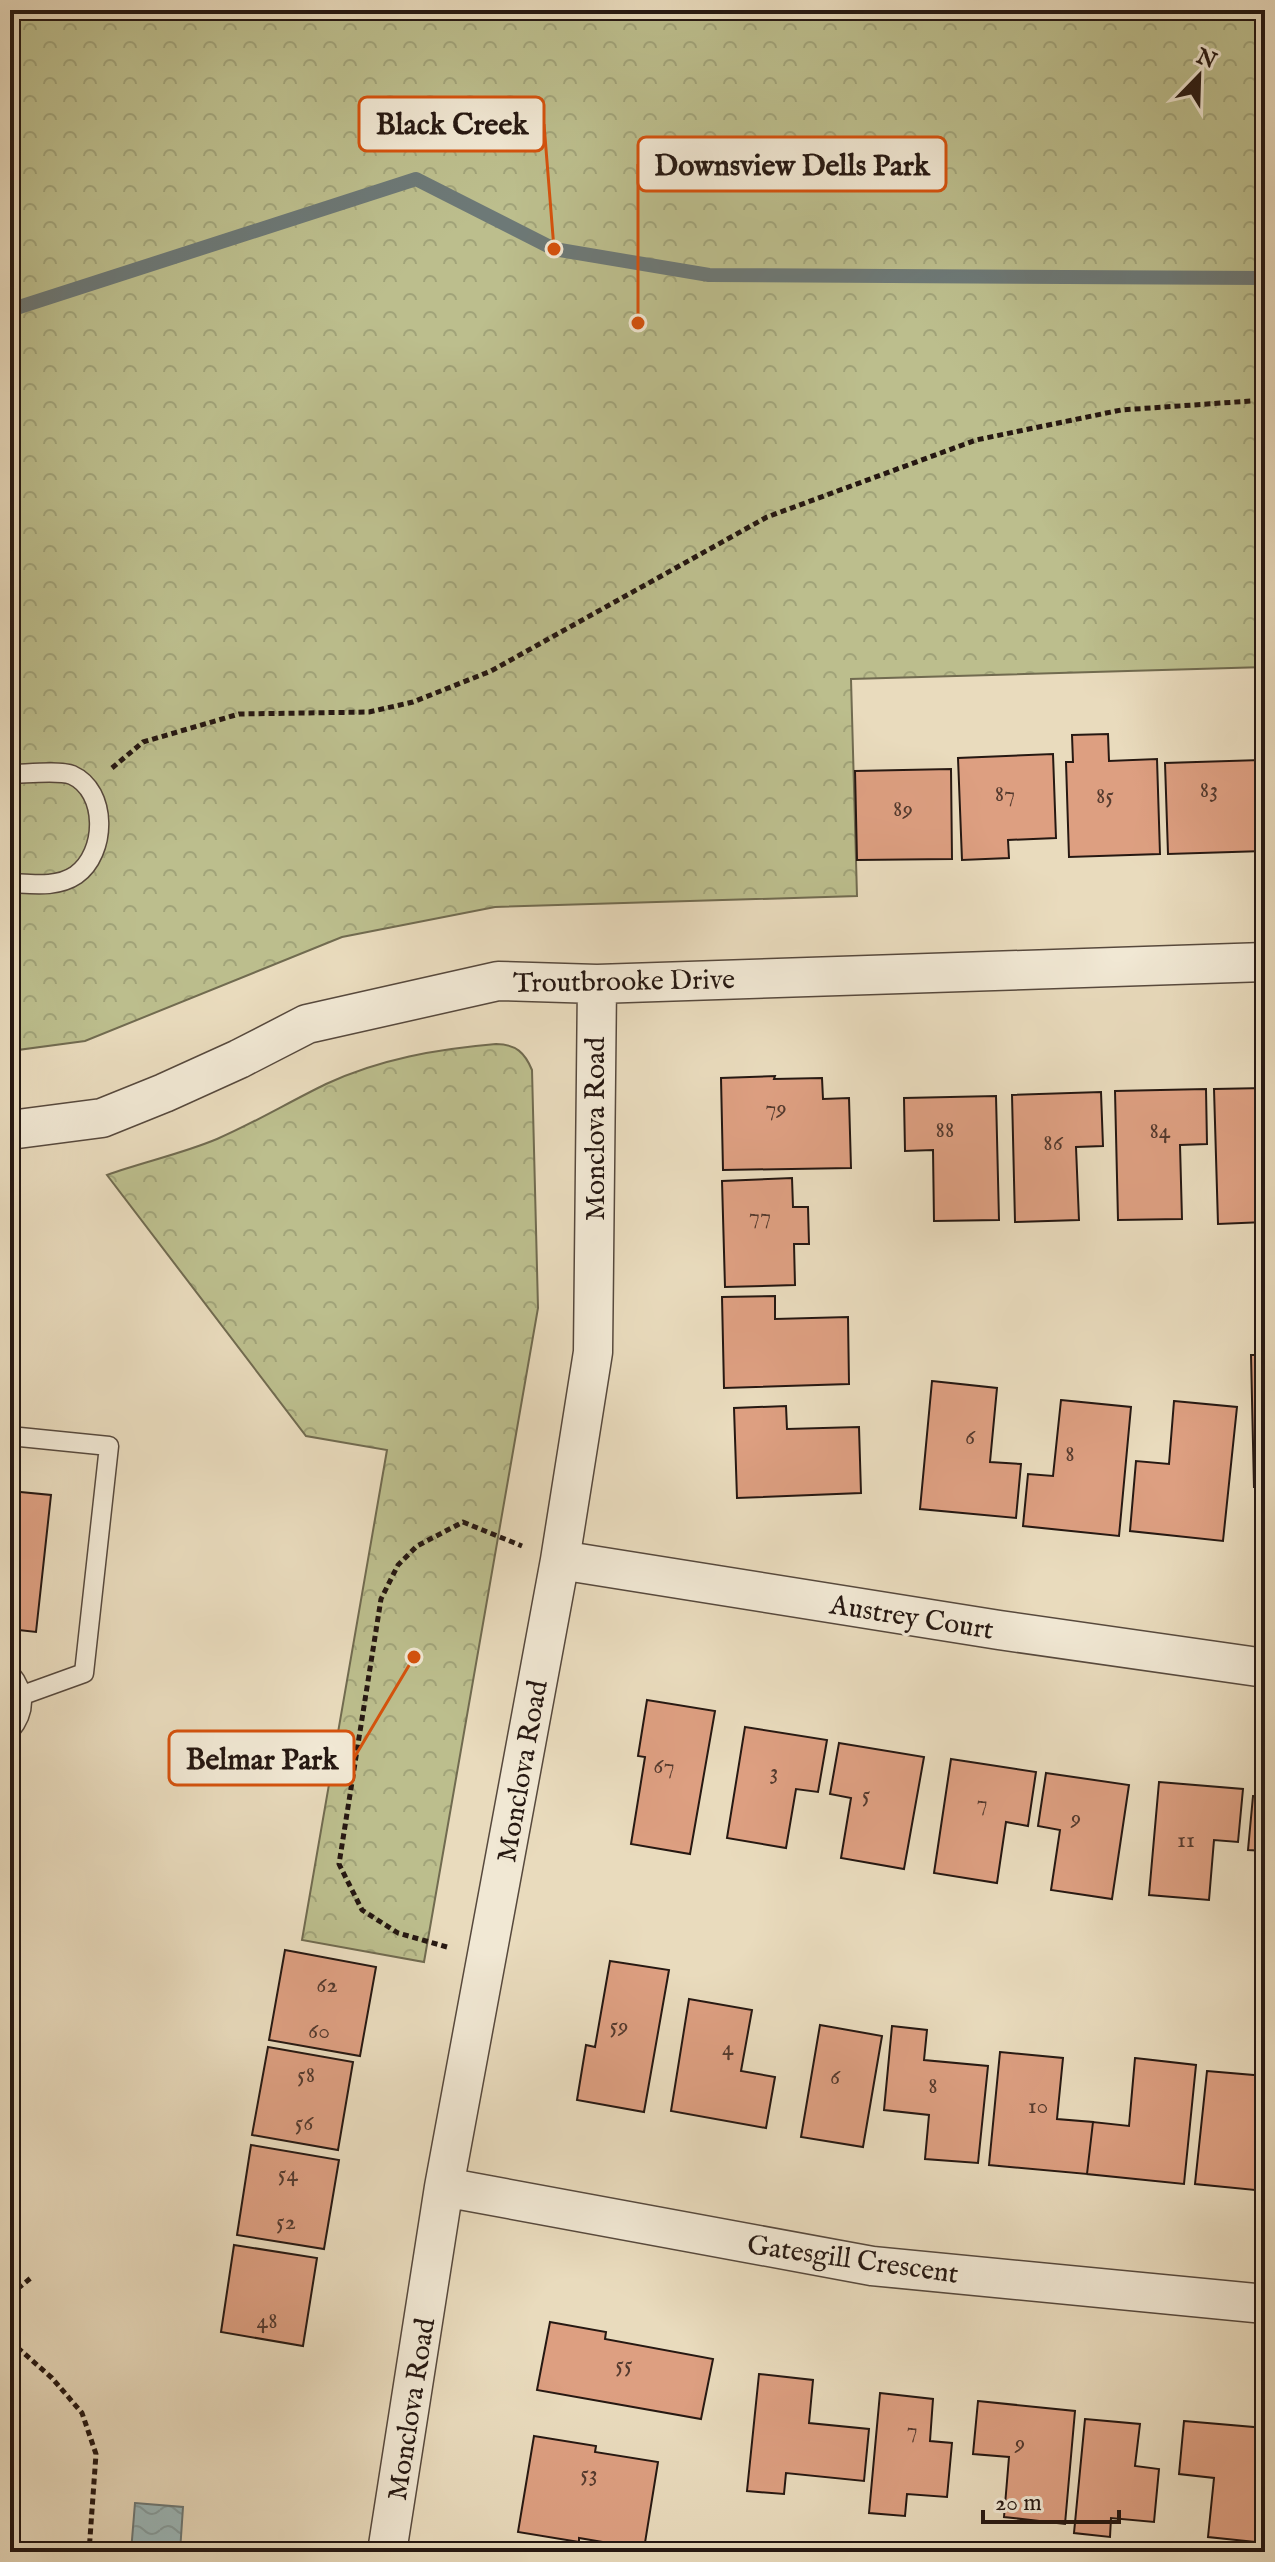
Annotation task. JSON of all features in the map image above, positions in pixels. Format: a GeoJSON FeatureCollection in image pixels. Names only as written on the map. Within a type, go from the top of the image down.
{"type":"FeatureCollection","features":[{"type":"Feature","properties":{"kind":"street","name":"Troutbrooke Drive"},"geometry":{"type":"LineString","coordinates":[[10,1130],[102,1118],[189,1082],[307,1024],[498,981],[597,984],[1265,962]]}},
{"type":"Feature","properties":{"kind":"street","name":"Monclova Road"},"geometry":{"type":"LineString","coordinates":[[387,2552],[444,2187],[560,1560],[593,1352],[597,984]]}},
{"type":"Feature","properties":{"kind":"street","name":"Austrey Court"},"geometry":{"type":"LineString","coordinates":[[560,1560],[1014,1632],[1265,1668]]}},
{"type":"Feature","properties":{"kind":"street","name":"Gatesgill Crescent"},"geometry":{"type":"LineString","coordinates":[[444,2187],[872,2266],[1265,2304]]}},
{"type":"Feature","properties":{"kind":"lane"},"geometry":{"type":"LineString","coordinates":[[10,774],[69,774],[89,786],[97,809],[99,835],[90,858],[77,874],[56,884],[10,883]]}},
{"type":"Feature","properties":{"kind":"lane"},"geometry":{"type":"LineString","coordinates":[[10,1436],[109,1446],[84,1673],[23,1695]]}},
{"type":"Feature","properties":{"kind":"lane"},"geometry":{"type":"LineString","coordinates":[[10,1673],[23,1695],[23,1708],[10,1731]]}},
{"type":"Feature","properties":{"kind":"path"},"geometry":{"type":"LineString","coordinates":[[89,786],[143,742],[239,714],[369,712],[413,702],[491,671],[767,517],[976,440],[1121,410],[1265,400]]}},
{"type":"Feature","properties":{"kind":"path"},"geometry":{"type":"LineString","coordinates":[[487,1956],[398,1933],[362,1910],[339,1864],[381,1599],[398,1565],[417,1546],[463,1522],[560,1560]]}},
{"type":"Feature","properties":{"kind":"path"},"geometry":{"type":"LineString","coordinates":[[10,2295],[32,2277]]}},
{"type":"Feature","properties":{"kind":"path"},"geometry":{"type":"LineString","coordinates":[[10,2341],[52,2378],[82,2413],[96,2454],[89,2552]]}},
{"type":"Feature","properties":{"kind":"green space"},"geometry":{"type":"Polygon","coordinates":[[[10,10],[1265,10],[1265,667],[851,679],[857,896],[495,907],[342,937],[85,1041],[10,1051],[10,10]]]}},
{"type":"Feature","properties":{"kind":"green space"},"geometry":{"type":"Polygon","coordinates":[[[496,1044],[519,1051],[532,1070],[538,1308],[424,1962],[302,1940],[387,1450],[306,1436],[107,1175],[217,1139],[346,1075],[431,1052],[496,1044]]]}},
{"type":"Feature","properties":{"kind":"water"},"geometry":{"type":"Polygon","coordinates":[[[135,2503],[183,2507],[180,2552],[131,2552],[135,2503]]]}},
{"type":"Feature","properties":{"kind":"building"},"geometry":{"type":"Polygon","coordinates":[[[1108,734],[1109,761],[1157,759],[1160,854],[1069,857],[1066,762],[1073,762],[1072,735],[1108,734]]]}},
{"type":"Feature","properties":{"kind":"building"},"geometry":{"type":"Polygon","coordinates":[[[1053,754],[1056,838],[1008,840],[1009,858],[962,860],[958,758],[1053,754]]]}},
{"type":"Feature","properties":{"kind":"building"},"geometry":{"type":"Polygon","coordinates":[[[1261,760],[1264,851],[1168,854],[1165,763],[1261,760]]]}},
{"type":"Feature","properties":{"kind":"building"},"geometry":{"type":"Polygon","coordinates":[[[951,769],[952,859],[857,860],[855,771],[951,769]]]}},
{"type":"Feature","properties":{"kind":"building"},"geometry":{"type":"Polygon","coordinates":[[[775,1076],[774,1079],[822,1078],[823,1099],[849,1098],[851,1168],[723,1170],[721,1078],[775,1076]]]}},
{"type":"Feature","properties":{"kind":"building"},"geometry":{"type":"Polygon","coordinates":[[[1265,1088],[1265,1222],[1218,1224],[1214,1089],[1265,1088]]]}},
{"type":"Feature","properties":{"kind":"building"},"geometry":{"type":"Polygon","coordinates":[[[1206,1089],[1207,1144],[1180,1145],[1182,1219],[1118,1220],[1115,1091],[1206,1089]]]}},
{"type":"Feature","properties":{"kind":"building"},"geometry":{"type":"Polygon","coordinates":[[[1101,1092],[1103,1146],[1076,1147],[1079,1220],[1015,1222],[1012,1095],[1101,1092]]]}},
{"type":"Feature","properties":{"kind":"building"},"geometry":{"type":"Polygon","coordinates":[[[996,1096],[999,1220],[934,1221],[933,1150],[905,1151],[904,1098],[996,1096]]]}},
{"type":"Feature","properties":{"kind":"building"},"geometry":{"type":"Polygon","coordinates":[[[792,1178],[793,1207],[808,1207],[809,1244],[794,1244],[795,1285],[725,1287],[722,1181],[792,1178]]]}},
{"type":"Feature","properties":{"kind":"building"},"geometry":{"type":"Polygon","coordinates":[[[775,1296],[775,1319],[848,1317],[849,1384],[724,1388],[722,1297],[775,1296]]]}},
{"type":"Feature","properties":{"kind":"building"},"geometry":{"type":"Polygon","coordinates":[[[1251,1355],[1265,1355],[1265,1487],[1254,1487],[1251,1355]]]}},
{"type":"Feature","properties":{"kind":"building"},"geometry":{"type":"Polygon","coordinates":[[[932,1381],[997,1388],[990,1462],[1021,1464],[1016,1518],[920,1509],[932,1381]]]}},
{"type":"Feature","properties":{"kind":"building"},"geometry":{"type":"Polygon","coordinates":[[[1061,1400],[1131,1407],[1119,1536],[1023,1526],[1028,1474],[1053,1476],[1061,1400]]]}},
{"type":"Feature","properties":{"kind":"building"},"geometry":{"type":"Polygon","coordinates":[[[1174,1401],[1237,1407],[1223,1541],[1130,1531],[1136,1461],[1169,1464],[1174,1401]]]}},
{"type":"Feature","properties":{"kind":"building"},"geometry":{"type":"Polygon","coordinates":[[[786,1406],[787,1429],[859,1427],[861,1493],[737,1498],[734,1408],[786,1406]]]}},
{"type":"Feature","properties":{"kind":"building"},"geometry":{"type":"Polygon","coordinates":[[[10,1491],[51,1495],[36,1632],[10,1629],[10,1491]]]}},
{"type":"Feature","properties":{"kind":"building"},"geometry":{"type":"Polygon","coordinates":[[[647,1700],[715,1711],[690,1854],[631,1844],[645,1757],[638,1756],[647,1700]]]}},
{"type":"Feature","properties":{"kind":"building"},"geometry":{"type":"Polygon","coordinates":[[[745,1727],[827,1740],[818,1792],[796,1789],[786,1848],[727,1838],[745,1727]]]}},
{"type":"Feature","properties":{"kind":"building"},"geometry":{"type":"Polygon","coordinates":[[[839,1743],[924,1757],[904,1869],[841,1858],[851,1798],[830,1794],[839,1743]]]}},
{"type":"Feature","properties":{"kind":"building"},"geometry":{"type":"Polygon","coordinates":[[[951,1759],[1036,1772],[1028,1826],[1006,1822],[997,1883],[934,1873],[951,1759]]]}},
{"type":"Feature","properties":{"kind":"building"},"geometry":{"type":"Polygon","coordinates":[[[1046,1773],[1129,1785],[1112,1899],[1051,1890],[1060,1830],[1038,1826],[1046,1773]]]}},
{"type":"Feature","properties":{"kind":"building"},"geometry":{"type":"Polygon","coordinates":[[[1159,1782],[1243,1789],[1238,1842],[1214,1840],[1209,1900],[1149,1895],[1159,1782]]]}},
{"type":"Feature","properties":{"kind":"building"},"geometry":{"type":"Polygon","coordinates":[[[1253,1796],[1265,1797],[1265,1851],[1248,1850],[1253,1796]]]}},
{"type":"Feature","properties":{"kind":"building"},"geometry":{"type":"Polygon","coordinates":[[[285,1950],[376,1967],[360,2056],[269,2040],[285,1950]]]}},
{"type":"Feature","properties":{"kind":"building"},"geometry":{"type":"Polygon","coordinates":[[[610,1961],[669,1970],[644,2112],[577,2100],[586,2045],[595,2047],[610,1961]]]}},
{"type":"Feature","properties":{"kind":"building"},"geometry":{"type":"Polygon","coordinates":[[[689,1999],[752,2010],[741,2071],[775,2077],[766,2128],[671,2111],[689,1999]]]}},
{"type":"Feature","properties":{"kind":"building"},"geometry":{"type":"Polygon","coordinates":[[[820,2025],[882,2036],[863,2147],[801,2137],[820,2025]]]}},
{"type":"Feature","properties":{"kind":"building"},"geometry":{"type":"Polygon","coordinates":[[[892,2026],[927,2030],[924,2060],[988,2066],[978,2163],[925,2159],[929,2115],[884,2110],[892,2026]]]}},
{"type":"Feature","properties":{"kind":"building"},"geometry":{"type":"Polygon","coordinates":[[[268,2047],[353,2062],[338,2150],[252,2135],[268,2047]]]}},
{"type":"Feature","properties":{"kind":"building"},"geometry":{"type":"Polygon","coordinates":[[[1000,2052],[1063,2058],[1057,2119],[1093,2122],[1087,2174],[989,2165],[1000,2052]]]}},
{"type":"Feature","properties":{"kind":"building"},"geometry":{"type":"Polygon","coordinates":[[[1135,2058],[1196,2065],[1184,2184],[1087,2174],[1093,2122],[1129,2126],[1135,2058]]]}},
{"type":"Feature","properties":{"kind":"building"},"geometry":{"type":"Polygon","coordinates":[[[1207,2071],[1265,2076],[1265,2191],[1195,2184],[1207,2071]]]}},
{"type":"Feature","properties":{"kind":"building"},"geometry":{"type":"Polygon","coordinates":[[[251,2145],[339,2160],[324,2249],[237,2235],[251,2145]]]}},
{"type":"Feature","properties":{"kind":"building"},"geometry":{"type":"Polygon","coordinates":[[[234,2245],[317,2258],[303,2346],[221,2332],[234,2245]]]}},
{"type":"Feature","properties":{"kind":"building"},"geometry":{"type":"Polygon","coordinates":[[[550,2322],[606,2332],[605,2339],[713,2359],[701,2419],[537,2390],[550,2322]]]}},
{"type":"Feature","properties":{"kind":"building"},"geometry":{"type":"Polygon","coordinates":[[[759,2374],[813,2380],[809,2423],[869,2429],[864,2481],[786,2473],[784,2494],[747,2491],[759,2374]]]}},
{"type":"Feature","properties":{"kind":"building"},"geometry":{"type":"Polygon","coordinates":[[[880,2393],[933,2399],[930,2441],[952,2443],[947,2497],[907,2494],[905,2516],[869,2513],[880,2393]]]}},
{"type":"Feature","properties":{"kind":"building"},"geometry":{"type":"Polygon","coordinates":[[[978,2401],[1075,2411],[1065,2524],[1004,2517],[1009,2457],[973,2454],[978,2401]]]}},
{"type":"Feature","properties":{"kind":"building"},"geometry":{"type":"Polygon","coordinates":[[[1085,2419],[1140,2424],[1135,2466],[1159,2469],[1154,2522],[1111,2518],[1110,2537],[1074,2533],[1085,2419]]]}},
{"type":"Feature","properties":{"kind":"building"},"geometry":{"type":"Polygon","coordinates":[[[1184,2421],[1265,2428],[1265,2543],[1208,2537],[1214,2478],[1179,2474],[1184,2421]]]}},
{"type":"Feature","properties":{"kind":"building"},"geometry":{"type":"Polygon","coordinates":[[[534,2436],[596,2446],[595,2452],[658,2462],[644,2549],[518,2532],[534,2436]]]}},
{"type":"Feature","properties":{"kind":"building"},"geometry":{"type":"Polygon","coordinates":[[[520,2543],[569,2552],[518,2552],[520,2543]]]}},
{"type":"Feature","properties":{"kind":"waterway"},"geometry":{"type":"LineString","coordinates":[[10,310],[416,179],[554,249],[709,275],[1265,278]]}},
{"type":"Feature","properties":{"kind":"place","name":"Black Creek"},"geometry":{"type":"Point","coordinates":[554,249]}},
{"type":"Feature","properties":{"kind":"place","name":"Downsview Dells Park"},"geometry":{"type":"Point","coordinates":[638,323]}},
{"type":"Feature","properties":{"kind":"place","name":"Belmar Park"},"geometry":{"type":"Point","coordinates":[414,1657]}}]}
